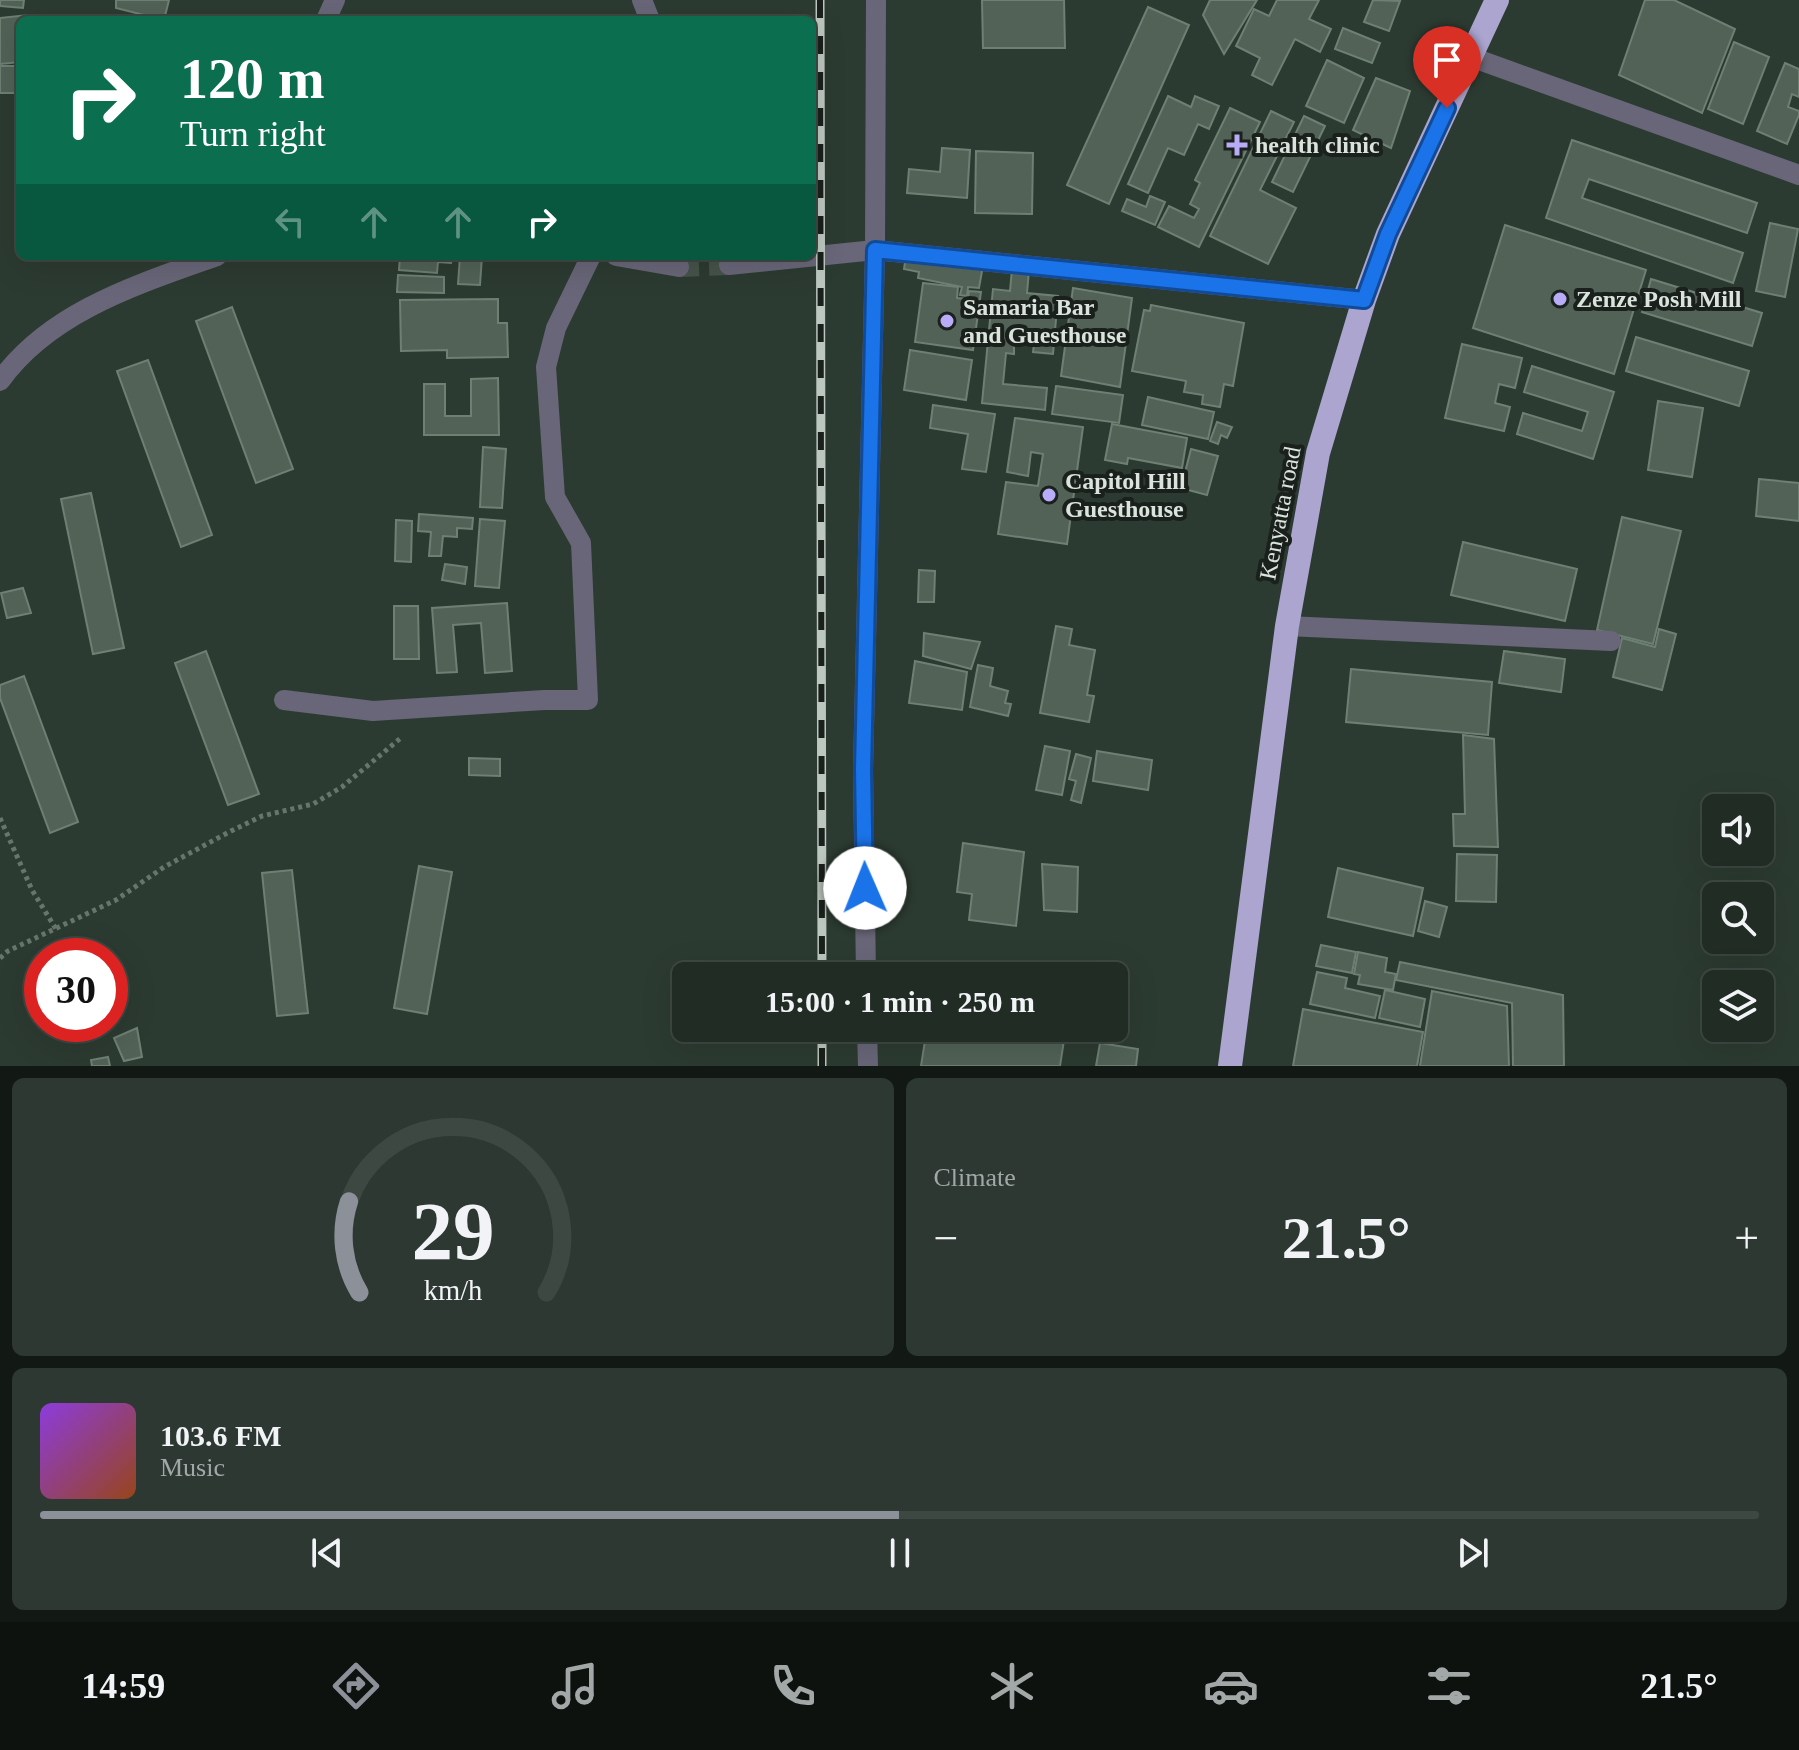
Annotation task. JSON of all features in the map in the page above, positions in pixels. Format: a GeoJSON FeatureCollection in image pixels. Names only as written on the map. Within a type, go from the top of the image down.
{"type":"FeatureCollection","features":[{"type":"Feature","properties":{"kind":"highway","name":"Kenyatta road"},"geometry":{"type":"LineString","coordinates":[[1230,1066],[1287,626],[1318,453],[1364,300],[1388,234],[1497,0]]}},
{"type":"Feature","properties":{"kind":"street"},"geometry":{"type":"LineString","coordinates":[[866,962],[863,770],[875,250],[876,0]]}},
{"type":"Feature","properties":{"kind":"street"},"geometry":{"type":"LineString","coordinates":[[1471,57],[1799,175]]}},
{"type":"Feature","properties":{"kind":"street"},"geometry":{"type":"LineString","coordinates":[[816,256],[875,250],[1364,300]]}},
{"type":"Feature","properties":{"kind":"street"},"geometry":{"type":"LineString","coordinates":[[0,381],[17,358],[68,319],[133,286],[206,260]]}},
{"type":"Feature","properties":{"kind":"street"},"geometry":{"type":"LineString","coordinates":[[284,700],[373,711],[588,700],[581,543],[555,497],[546,367],[556,328],[589,260]]}},
{"type":"Feature","properties":{"kind":"street"},"geometry":{"type":"LineString","coordinates":[[639,260],[679,267]]}},
{"type":"Feature","properties":{"kind":"street"},"geometry":{"type":"LineString","coordinates":[[729,265],[778,260]]}},
{"type":"Feature","properties":{"kind":"street"},"geometry":{"type":"LineString","coordinates":[[1287,626],[1611,641]]}},
{"type":"Feature","properties":{"kind":"street"},"geometry":{"type":"LineString","coordinates":[[867,1042],[868,1066]]}},
{"type":"Feature","properties":{"kind":"path"},"geometry":{"type":"LineString","coordinates":[[0,958],[8,951],[116,900],[164,867],[231,831],[262,816],[313,804],[342,787],[398,740],[444,707]]}},
{"type":"Feature","properties":{"kind":"path"},"geometry":{"type":"LineString","coordinates":[[0,818],[32,890],[56,929]]}},
{"type":"Feature","properties":{"kind":"building"},"geometry":{"type":"Polygon","coordinates":[[[0,0],[24,0],[23,8],[0,6],[0,0]]]}},
{"type":"Feature","properties":{"kind":"building"},"geometry":{"type":"Polygon","coordinates":[[[116,0],[169,0],[165,16],[148,16],[116,8],[116,0]]]}},
{"type":"Feature","properties":{"kind":"building"},"geometry":{"type":"Polygon","coordinates":[[[982,0],[1064,0],[1065,48],[983,48],[982,0]]]}},
{"type":"Feature","properties":{"kind":"building"},"geometry":{"type":"Polygon","coordinates":[[[1210,0],[1257,0],[1224,54],[1203,15],[1210,0]]]}},
{"type":"Feature","properties":{"kind":"building"},"geometry":{"type":"Polygon","coordinates":[[[1277,0],[1319,0],[1309,19],[1331,29],[1320,52],[1295,39],[1272,85],[1252,75],[1260,58],[1236,46],[1254,9],[1269,16],[1277,0]]]}},
{"type":"Feature","properties":{"kind":"building"},"geometry":{"type":"Polygon","coordinates":[[[1373,0],[1400,1],[1389,31],[1364,22],[1373,0]]]}},
{"type":"Feature","properties":{"kind":"building"},"geometry":{"type":"Polygon","coordinates":[[[1645,0],[1674,0],[1735,29],[1702,113],[1619,75],[1645,0]]]}},
{"type":"Feature","properties":{"kind":"building"},"geometry":{"type":"Polygon","coordinates":[[[1148,7],[1189,25],[1109,204],[1067,185],[1148,7]]]}},
{"type":"Feature","properties":{"kind":"building"},"geometry":{"type":"Polygon","coordinates":[[[16,16],[16,62],[0,64],[0,18],[16,16]]]}},
{"type":"Feature","properties":{"kind":"building"},"geometry":{"type":"Polygon","coordinates":[[[1343,28],[1380,43],[1372,63],[1335,49],[1343,28]]]}},
{"type":"Feature","properties":{"kind":"building"},"geometry":{"type":"Polygon","coordinates":[[[1734,42],[1769,57],[1743,124],[1708,109],[1734,42]]]}},
{"type":"Feature","properties":{"kind":"building"},"geometry":{"type":"Polygon","coordinates":[[[1327,60],[1364,78],[1344,123],[1306,106],[1327,60]]]}},
{"type":"Feature","properties":{"kind":"building"},"geometry":{"type":"Polygon","coordinates":[[[1785,63],[1799,69],[1799,97],[1792,94],[1788,107],[1799,111],[1799,115],[1787,144],[1757,131],[1785,63]]]}},
{"type":"Feature","properties":{"kind":"building"},"geometry":{"type":"Polygon","coordinates":[[[0,66],[16,66],[16,93],[0,93],[0,66]]]}},
{"type":"Feature","properties":{"kind":"building"},"geometry":{"type":"Polygon","coordinates":[[[1376,78],[1410,91],[1391,148],[1353,130],[1376,78]]]}},
{"type":"Feature","properties":{"kind":"building"},"geometry":{"type":"Polygon","coordinates":[[[1168,96],[1191,107],[1195,96],[1219,106],[1209,129],[1198,124],[1184,155],[1168,148],[1148,193],[1128,184],[1168,96]]]}},
{"type":"Feature","properties":{"kind":"building"},"geometry":{"type":"Polygon","coordinates":[[[1230,108],[1260,122],[1199,247],[1158,227],[1169,206],[1194,218],[1199,209],[1190,204],[1200,183],[1195,180],[1230,108]]]}},
{"type":"Feature","properties":{"kind":"building"},"geometry":{"type":"Polygon","coordinates":[[[1271,111],[1294,122],[1260,190],[1296,208],[1268,264],[1210,236],[1271,111]]]}},
{"type":"Feature","properties":{"kind":"building"},"geometry":{"type":"Polygon","coordinates":[[[1304,116],[1325,126],[1293,192],[1272,182],[1304,116]]]}},
{"type":"Feature","properties":{"kind":"building"},"geometry":{"type":"Polygon","coordinates":[[[1572,140],[1757,203],[1747,233],[1589,179],[1582,198],[1743,253],[1733,283],[1546,218],[1572,140]]]}},
{"type":"Feature","properties":{"kind":"building"},"geometry":{"type":"Polygon","coordinates":[[[942,148],[970,150],[967,198],[907,193],[909,169],[940,172],[942,148]]]}},
{"type":"Feature","properties":{"kind":"building"},"geometry":{"type":"Polygon","coordinates":[[[976,151],[1033,153],[1032,214],[975,213],[976,151]]]}},
{"type":"Feature","properties":{"kind":"building"},"geometry":{"type":"Polygon","coordinates":[[[1150,196],[1165,202],[1155,225],[1122,211],[1127,199],[1146,207],[1150,196]]]}},
{"type":"Feature","properties":{"kind":"building"},"geometry":{"type":"Polygon","coordinates":[[[1770,223],[1798,229],[1785,297],[1756,291],[1770,223]]]}},
{"type":"Feature","properties":{"kind":"building","name":"Zenze Posh Mill"},"geometry":{"type":"Polygon","coordinates":[[[1505,225],[1646,270],[1614,374],[1473,328],[1505,225]]]}},
{"type":"Feature","properties":{"kind":"building"},"geometry":{"type":"Polygon","coordinates":[[[906,256],[984,260],[979,288],[968,287],[967,296],[960,295],[962,287],[918,278],[919,272],[904,269],[906,256]]]}},
{"type":"Feature","properties":{"kind":"building"},"geometry":{"type":"Polygon","coordinates":[[[400,260],[451,260],[451,263],[438,262],[437,273],[399,270],[400,260]]]}},
{"type":"Feature","properties":{"kind":"building"},"geometry":{"type":"Polygon","coordinates":[[[460,260],[482,260],[480,285],[458,284],[460,260]]]}},
{"type":"Feature","properties":{"kind":"building"},"geometry":{"type":"Polygon","coordinates":[[[1012,269],[1029,271],[1027,293],[1058,296],[1053,354],[1033,352],[1034,344],[1014,342],[1014,354],[1006,353],[1003,384],[1047,388],[1045,410],[982,403],[993,289],[1010,291],[1012,269]]]}},
{"type":"Feature","properties":{"kind":"building"},"geometry":{"type":"Polygon","coordinates":[[[398,275],[444,277],[444,293],[397,292],[398,275]]]}},
{"type":"Feature","properties":{"kind":"building"},"geometry":{"type":"Polygon","coordinates":[[[1651,279],[1762,313],[1752,346],[1642,312],[1651,279]]]}},
{"type":"Feature","properties":{"kind":"building","name":"Samaria Bar and Guesthouse"},"geometry":{"type":"Polygon","coordinates":[[[923,283],[958,287],[957,298],[968,299],[969,291],[981,292],[973,350],[915,342],[923,283]]]}},
{"type":"Feature","properties":{"kind":"building"},"geometry":{"type":"Polygon","coordinates":[[[1073,288],[1132,298],[1120,387],[1061,376],[1073,288]]]}},
{"type":"Feature","properties":{"kind":"building"},"geometry":{"type":"Polygon","coordinates":[[[498,299],[498,323],[507,323],[508,357],[447,358],[447,350],[401,351],[400,300],[498,299]]]}},
{"type":"Feature","properties":{"kind":"building"},"geometry":{"type":"Polygon","coordinates":[[[1151,305],[1244,323],[1233,386],[1224,384],[1220,407],[1202,404],[1203,395],[1184,392],[1186,381],[1132,371],[1144,310],[1150,311],[1151,305]]]}},
{"type":"Feature","properties":{"kind":"building"},"geometry":{"type":"Polygon","coordinates":[[[232,307],[293,469],[256,483],[196,321],[232,307]]]}},
{"type":"Feature","properties":{"kind":"building"},"geometry":{"type":"Polygon","coordinates":[[[1636,337],[1749,371],[1739,406],[1626,371],[1636,337]]]}},
{"type":"Feature","properties":{"kind":"building"},"geometry":{"type":"Polygon","coordinates":[[[1462,344],[1522,358],[1515,388],[1499,384],[1495,403],[1510,407],[1504,431],[1445,418],[1462,344]]]}},
{"type":"Feature","properties":{"kind":"building"},"geometry":{"type":"Polygon","coordinates":[[[910,350],[972,360],[966,400],[904,390],[910,350]]]}},
{"type":"Feature","properties":{"kind":"building"},"geometry":{"type":"Polygon","coordinates":[[[148,360],[212,535],[181,547],[117,371],[148,360]]]}},
{"type":"Feature","properties":{"kind":"building"},"geometry":{"type":"Polygon","coordinates":[[[1532,366],[1614,392],[1593,459],[1517,434],[1523,413],[1582,431],[1588,412],[1524,392],[1532,366]]]}},
{"type":"Feature","properties":{"kind":"building"},"geometry":{"type":"Polygon","coordinates":[[[498,378],[499,435],[424,435],[424,384],[445,384],[445,416],[471,416],[471,379],[498,378]]]}},
{"type":"Feature","properties":{"kind":"building"},"geometry":{"type":"Polygon","coordinates":[[[1056,386],[1123,395],[1119,423],[1052,414],[1056,386]]]}},
{"type":"Feature","properties":{"kind":"building"},"geometry":{"type":"Polygon","coordinates":[[[1148,397],[1214,412],[1208,439],[1142,425],[1148,397]]]}},
{"type":"Feature","properties":{"kind":"building"},"geometry":{"type":"Polygon","coordinates":[[[1658,401],[1703,408],[1692,477],[1648,470],[1658,401]]]}},
{"type":"Feature","properties":{"kind":"building"},"geometry":{"type":"Polygon","coordinates":[[[933,405],[995,414],[986,472],[962,469],[968,434],[930,428],[933,405]]]}},
{"type":"Feature","properties":{"kind":"building"},"geometry":{"type":"Polygon","coordinates":[[[1015,418],[1083,427],[1067,544],[998,534],[1006,482],[1038,486],[1043,454],[1031,452],[1028,476],[1007,472],[1015,418]]]}},
{"type":"Feature","properties":{"kind":"building"},"geometry":{"type":"Polygon","coordinates":[[[1217,422],[1232,427],[1227,438],[1221,435],[1218,444],[1210,441],[1217,422]]]}},
{"type":"Feature","properties":{"kind":"building"},"geometry":{"type":"Polygon","coordinates":[[[1112,424],[1187,438],[1182,468],[1128,458],[1127,464],[1105,460],[1112,424]]]}},
{"type":"Feature","properties":{"kind":"building"},"geometry":{"type":"Polygon","coordinates":[[[483,447],[506,449],[502,508],[480,507],[483,447]]]}},
{"type":"Feature","properties":{"kind":"building"},"geometry":{"type":"Polygon","coordinates":[[[1191,449],[1218,456],[1207,495],[1181,488],[1191,449]]]}},
{"type":"Feature","properties":{"kind":"building"},"geometry":{"type":"Polygon","coordinates":[[[1759,479],[1799,483],[1799,521],[1756,516],[1759,479]]]}},
{"type":"Feature","properties":{"kind":"building"},"geometry":{"type":"Polygon","coordinates":[[[91,493],[124,648],[93,654],[61,499],[91,493]]]}},
{"type":"Feature","properties":{"kind":"building"},"geometry":{"type":"Polygon","coordinates":[[[419,514],[473,518],[472,529],[457,528],[457,537],[443,536],[441,556],[429,556],[431,532],[418,531],[419,514]]]}},
{"type":"Feature","properties":{"kind":"building"},"geometry":{"type":"Polygon","coordinates":[[[1622,517],[1681,531],[1653,644],[1597,630],[1622,517]]]}},
{"type":"Feature","properties":{"kind":"building"},"geometry":{"type":"Polygon","coordinates":[[[480,519],[505,521],[499,588],[475,586],[480,519]]]}},
{"type":"Feature","properties":{"kind":"building"},"geometry":{"type":"Polygon","coordinates":[[[396,520],[412,521],[411,562],[395,561],[396,520]]]}},
{"type":"Feature","properties":{"kind":"building"},"geometry":{"type":"Polygon","coordinates":[[[1463,542],[1577,569],[1565,621],[1451,595],[1463,542]]]}},
{"type":"Feature","properties":{"kind":"building"},"geometry":{"type":"Polygon","coordinates":[[[445,564],[467,567],[465,584],[442,580],[445,564]]]}},
{"type":"Feature","properties":{"kind":"building"},"geometry":{"type":"Polygon","coordinates":[[[919,570],[935,571],[934,602],[918,602],[919,570]]]}},
{"type":"Feature","properties":{"kind":"building"},"geometry":{"type":"Polygon","coordinates":[[[23,588],[31,613],[7,618],[1,593],[23,588]]]}},
{"type":"Feature","properties":{"kind":"building"},"geometry":{"type":"Polygon","coordinates":[[[507,603],[512,671],[485,673],[481,623],[453,625],[457,672],[437,673],[432,608],[507,603]]]}},
{"type":"Feature","properties":{"kind":"building"},"geometry":{"type":"Polygon","coordinates":[[[394,606],[418,606],[419,659],[394,659],[394,606]]]}},
{"type":"Feature","properties":{"kind":"building"},"geometry":{"type":"Polygon","coordinates":[[[1056,626],[1072,629],[1069,645],[1095,650],[1087,695],[1094,696],[1089,722],[1040,713],[1056,626]]]}},
{"type":"Feature","properties":{"kind":"building"},"geometry":{"type":"Polygon","coordinates":[[[1659,629],[1676,634],[1662,690],[1613,677],[1622,638],[1655,647],[1659,629]]]}},
{"type":"Feature","properties":{"kind":"building"},"geometry":{"type":"Polygon","coordinates":[[[924,633],[980,642],[971,669],[923,656],[924,633]]]}},
{"type":"Feature","properties":{"kind":"building"},"geometry":{"type":"Polygon","coordinates":[[[206,651],[259,794],[228,805],[175,663],[206,651]]]}},
{"type":"Feature","properties":{"kind":"building"},"geometry":{"type":"Polygon","coordinates":[[[1504,651],[1565,659],[1561,692],[1499,683],[1504,651]]]}},
{"type":"Feature","properties":{"kind":"building"},"geometry":{"type":"Polygon","coordinates":[[[915,661],[967,672],[962,710],[909,703],[915,661]]]}},
{"type":"Feature","properties":{"kind":"building"},"geometry":{"type":"Polygon","coordinates":[[[978,665],[993,668],[990,686],[1008,691],[1005,703],[1011,704],[1008,716],[970,707],[978,665]]]}},
{"type":"Feature","properties":{"kind":"building"},"geometry":{"type":"Polygon","coordinates":[[[1351,669],[1492,682],[1488,735],[1346,722],[1351,669]]]}},
{"type":"Feature","properties":{"kind":"building"},"geometry":{"type":"Polygon","coordinates":[[[24,676],[78,822],[50,833],[0,698],[0,685],[24,676]]]}},
{"type":"Feature","properties":{"kind":"building"},"geometry":{"type":"Polygon","coordinates":[[[1463,735],[1494,739],[1498,847],[1454,846],[1453,814],[1465,814],[1463,735]]]}},
{"type":"Feature","properties":{"kind":"building"},"geometry":{"type":"Polygon","coordinates":[[[1045,746],[1070,751],[1062,795],[1036,790],[1045,746]]]}},
{"type":"Feature","properties":{"kind":"building"},"geometry":{"type":"Polygon","coordinates":[[[1097,751],[1152,760],[1148,790],[1093,781],[1097,751]]]}},
{"type":"Feature","properties":{"kind":"building"},"geometry":{"type":"Polygon","coordinates":[[[1076,754],[1091,758],[1081,803],[1071,800],[1076,781],[1069,779],[1076,754]]]}},
{"type":"Feature","properties":{"kind":"building"},"geometry":{"type":"Polygon","coordinates":[[[469,758],[500,759],[500,776],[469,775],[469,758]]]}},
{"type":"Feature","properties":{"kind":"building"},"geometry":{"type":"Polygon","coordinates":[[[963,843],[1024,852],[1016,926],[969,920],[972,894],[957,892],[963,843]]]}},
{"type":"Feature","properties":{"kind":"building"},"geometry":{"type":"Polygon","coordinates":[[[1457,854],[1497,855],[1496,902],[1456,901],[1457,854]]]}},
{"type":"Feature","properties":{"kind":"building"},"geometry":{"type":"Polygon","coordinates":[[[1042,864],[1078,867],[1077,912],[1044,910],[1042,864]]]}},
{"type":"Feature","properties":{"kind":"building"},"geometry":{"type":"Polygon","coordinates":[[[419,866],[452,872],[427,1014],[394,1008],[419,866]]]}},
{"type":"Feature","properties":{"kind":"building"},"geometry":{"type":"Polygon","coordinates":[[[1338,868],[1423,888],[1413,936],[1328,917],[1338,868]]]}},
{"type":"Feature","properties":{"kind":"building"},"geometry":{"type":"Polygon","coordinates":[[[292,870],[308,1013],[277,1016],[262,873],[292,870]]]}},
{"type":"Feature","properties":{"kind":"building"},"geometry":{"type":"Polygon","coordinates":[[[1425,901],[1447,907],[1439,937],[1418,931],[1425,901]]]}},
{"type":"Feature","properties":{"kind":"building"},"geometry":{"type":"Polygon","coordinates":[[[1321,945],[1356,952],[1352,973],[1316,966],[1321,945]]]}},
{"type":"Feature","properties":{"kind":"building"},"geometry":{"type":"Polygon","coordinates":[[[1358,952],[1387,958],[1385,972],[1396,974],[1393,990],[1358,984],[1360,975],[1354,974],[1358,952]]]}},
{"type":"Feature","properties":{"kind":"building"},"geometry":{"type":"Polygon","coordinates":[[[1400,962],[1563,995],[1564,1066],[1513,1066],[1512,1003],[1396,980],[1400,962]]]}},
{"type":"Feature","properties":{"kind":"building"},"geometry":{"type":"Polygon","coordinates":[[[1317,972],[1347,978],[1345,988],[1380,996],[1375,1018],[1310,1004],[1317,972]]]}},
{"type":"Feature","properties":{"kind":"building"},"geometry":{"type":"Polygon","coordinates":[[[1385,990],[1425,999],[1420,1027],[1379,1018],[1385,990]]]}},
{"type":"Feature","properties":{"kind":"building"},"geometry":{"type":"Polygon","coordinates":[[[1432,991],[1507,1006],[1509,1066],[1420,1066],[1432,991]]]}},
{"type":"Feature","properties":{"kind":"building"},"geometry":{"type":"Polygon","coordinates":[[[1303,1009],[1423,1032],[1417,1066],[1293,1066],[1303,1009]]]}},
{"type":"Feature","properties":{"kind":"building"},"geometry":{"type":"Polygon","coordinates":[[[137,1028],[142,1057],[124,1061],[116,1042],[128,1042],[128,1032],[137,1028]]]}},
{"type":"Feature","properties":{"kind":"building"},"geometry":{"type":"Polygon","coordinates":[[[925,1042],[1064,1042],[1060,1066],[921,1066],[925,1042]]]}},
{"type":"Feature","properties":{"kind":"building"},"geometry":{"type":"Polygon","coordinates":[[[1100,1043],[1138,1049],[1136,1066],[1096,1066],[1100,1043]]]}},
{"type":"Feature","properties":{"kind":"building"},"geometry":{"type":"Polygon","coordinates":[[[108,1057],[110,1066],[92,1066],[91,1060],[108,1057]]]}},
{"type":"Feature","properties":{"kind":"tunnel"},"geometry":{"type":"LineString","coordinates":[[679,267],[729,265]]}},
{"type":"Feature","properties":{"kind":"railway"},"geometry":{"type":"LineString","coordinates":[[820,0],[822,962]]}},
{"type":"Feature","properties":{"kind":"railway"},"geometry":{"type":"LineString","coordinates":[[822,1042],[822,1066]]}},
{"type":"Feature","properties":{"kind":"place","name":"health clinic"},"geometry":{"type":"Point","coordinates":[1237,145]}},
{"type":"Feature","properties":{"kind":"place","name":"Zenze Posh Mill"},"geometry":{"type":"Point","coordinates":[1560,299]}},
{"type":"Feature","properties":{"kind":"place","name":"Samaria Bar and Guesthouse"},"geometry":{"type":"Point","coordinates":[947,321]}},
{"type":"Feature","properties":{"kind":"place","name":"Capitol Hill Guesthouse"},"geometry":{"type":"Point","coordinates":[1049,495]}},
{"type":"Feature","properties":{"kind":"route"},"geometry":{"type":"LineString","coordinates":[[865,888],[863,770],[875,250],[1364,300],[1388,234],[1447,108]]}}]}
